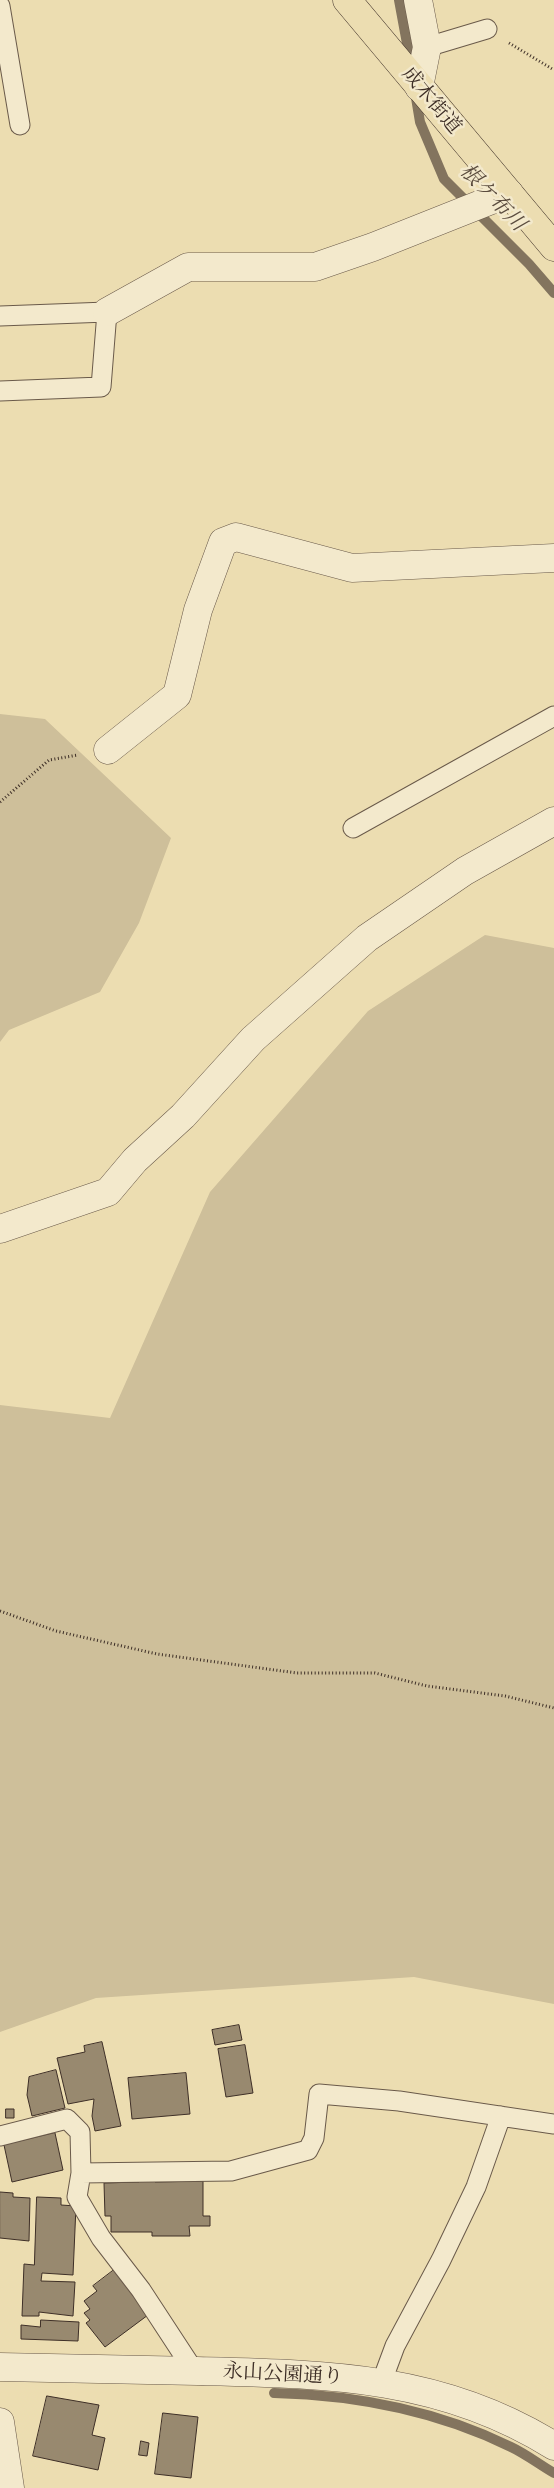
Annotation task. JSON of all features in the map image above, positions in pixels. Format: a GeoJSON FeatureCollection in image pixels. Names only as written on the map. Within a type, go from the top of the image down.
{"type":"FeatureCollection","features":[{"type":"Feature","properties":{"kind":"main road","name":"成木街道"},"geometry":{"type":"LineString","coordinates":[[347,0],[554,247]]}},
{"type":"Feature","properties":{"kind":"street"},"geometry":{"type":"LineString","coordinates":[[418,0],[427,47],[418,86]]}},
{"type":"Feature","properties":{"kind":"street"},"geometry":{"type":"LineString","coordinates":[[107,312],[188,267],[315,267],[509,193]]}},
{"type":"Feature","properties":{"kind":"street"},"geometry":{"type":"LineString","coordinates":[[108,750],[177,695],[198,610],[223,542],[236,537],[352,568],[554,558]]}},
{"type":"Feature","properties":{"kind":"street"},"geometry":{"type":"LineString","coordinates":[[0,1229],[108,1192],[135,1160],[183,1116],[253,1039],[367,938],[465,872],[554,821]]}},
{"type":"Feature","properties":{"kind":"street","name":"永山公園通り"},"geometry":{"type":"LineString","coordinates":[[0,2366],[307,2373],[382,2381],[453,2399],[499,2417],[554,2446]]}},
{"type":"Feature","properties":{"kind":"street"},"geometry":{"type":"LineString","coordinates":[[0,2422],[10,2488]]}},
{"type":"Feature","properties":{"kind":"lane"},"geometry":{"type":"LineString","coordinates":[[0,6],[20,125]]}},
{"type":"Feature","properties":{"kind":"lane"},"geometry":{"type":"LineString","coordinates":[[427,47],[487,29]]}},
{"type":"Feature","properties":{"kind":"lane"},"geometry":{"type":"LineString","coordinates":[[0,316],[107,312],[101,387],[0,391]]}},
{"type":"Feature","properties":{"kind":"lane"},"geometry":{"type":"LineString","coordinates":[[354,828],[554,716]]}},
{"type":"Feature","properties":{"kind":"lane"},"geometry":{"type":"LineString","coordinates":[[81,2173],[231,2171],[308,2150],[314,2138],[319,2094],[399,2101],[554,2124]]}},
{"type":"Feature","properties":{"kind":"lane"},"geometry":{"type":"LineString","coordinates":[[382,2381],[395,2346],[441,2260],[476,2187],[501,2116]]}},
{"type":"Feature","properties":{"kind":"lane"},"geometry":{"type":"LineString","coordinates":[[0,2136],[67,2119],[80,2132],[81,2173],[77,2197],[101,2238],[141,2290],[194,2371]]}},
{"type":"Feature","properties":{"kind":"path"},"geometry":{"type":"LineString","coordinates":[[487,29],[554,70]]}},
{"type":"Feature","properties":{"kind":"path"},"geometry":{"type":"LineString","coordinates":[[0,802],[49,760],[108,750]]}},
{"type":"Feature","properties":{"kind":"path"},"geometry":{"type":"LineString","coordinates":[[0,1611],[56,1631],[157,1654],[296,1673],[375,1673],[427,1686],[505,1696],[554,1708]]}},
{"type":"Feature","properties":{"kind":"shaded area"},"geometry":{"type":"Polygon","coordinates":[[[0,714],[45,719],[171,838],[139,923],[100,992],[9,1030],[0,1042],[0,714]]]}},
{"type":"Feature","properties":{"kind":"shaded area"},"geometry":{"type":"Polygon","coordinates":[[[485,935],[554,948],[554,2004],[414,1977],[96,1998],[0,2032],[0,1405],[110,1418],[210,1192],[368,1011],[485,935]]]}},
{"type":"Feature","properties":{"kind":"building"},"geometry":{"type":"Polygon","coordinates":[[[239,2025],[242,2040],[215,2045],[212,2030],[239,2025]]]}},
{"type":"Feature","properties":{"kind":"building"},"geometry":{"type":"Polygon","coordinates":[[[102,2042],[121,2126],[95,2131],[92,2116],[94,2099],[68,2104],[57,2058],[85,2052],[84,2046],[102,2042]]]}},
{"type":"Feature","properties":{"kind":"building"},"geometry":{"type":"Polygon","coordinates":[[[245,2045],[253,2093],[226,2097],[218,2049],[245,2045]]]}},
{"type":"Feature","properties":{"kind":"building"},"geometry":{"type":"Polygon","coordinates":[[[56,2070],[65,2108],[32,2116],[27,2095],[29,2077],[56,2070]]]}},
{"type":"Feature","properties":{"kind":"building"},"geometry":{"type":"Polygon","coordinates":[[[186,2073],[190,2114],[132,2119],[128,2078],[186,2073]]]}},
{"type":"Feature","properties":{"kind":"building"},"geometry":{"type":"Polygon","coordinates":[[[6,2109],[14,2109],[14,2118],[6,2118],[6,2109]]]}},
{"type":"Feature","properties":{"kind":"building"},"geometry":{"type":"Polygon","coordinates":[[[55,2133],[63,2170],[12,2182],[4,2145],[55,2133]]]}},
{"type":"Feature","properties":{"kind":"building"},"geometry":{"type":"Polygon","coordinates":[[[155,2178],[155,2182],[203,2181],[203,2216],[210,2216],[210,2226],[189,2226],[190,2236],[152,2236],[152,2232],[111,2232],[111,2216],[105,2216],[104,2183],[139,2182],[139,2179],[155,2178]]]}},
{"type":"Feature","properties":{"kind":"building"},"geometry":{"type":"Polygon","coordinates":[[[0,2192],[13,2193],[13,2197],[30,2198],[29,2241],[0,2238],[0,2192]]]}},
{"type":"Feature","properties":{"kind":"building"},"geometry":{"type":"Polygon","coordinates":[[[37,2197],[61,2198],[61,2205],[76,2206],[73,2275],[42,2273],[41,2281],[75,2282],[73,2316],[39,2312],[39,2316],[22,2316],[24,2264],[34,2265],[37,2197]]]}},
{"type":"Feature","properties":{"kind":"building"},"geometry":{"type":"Polygon","coordinates":[[[114,2270],[148,2315],[105,2347],[86,2323],[90,2320],[84,2313],[90,2309],[84,2301],[97,2291],[93,2286],[114,2270]]]}},
{"type":"Feature","properties":{"kind":"building"},"geometry":{"type":"Polygon","coordinates":[[[41,2320],[79,2322],[78,2341],[21,2339],[21,2325],[40,2327],[41,2320]]]}},
{"type":"Feature","properties":{"kind":"building"},"geometry":{"type":"Polygon","coordinates":[[[47,2396],[99,2405],[92,2435],[105,2438],[98,2470],[33,2456],[47,2396]]]}},
{"type":"Feature","properties":{"kind":"building"},"geometry":{"type":"Polygon","coordinates":[[[163,2413],[198,2417],[191,2478],[155,2474],[163,2413]]]}},
{"type":"Feature","properties":{"kind":"building"},"geometry":{"type":"Polygon","coordinates":[[[141,2441],[149,2443],[147,2456],[139,2455],[141,2441]]]}},
{"type":"Feature","properties":{"kind":"waterway","name":"根ケ布川"},"geometry":{"type":"LineString","coordinates":[[399,0],[411,65]]}},
{"type":"Feature","properties":{"kind":"waterway","name":"根ケ布川"},"geometry":{"type":"LineString","coordinates":[[415,92],[420,122],[444,179],[529,264],[554,293]]}},
{"type":"Feature","properties":{"kind":"waterway"},"geometry":{"type":"LineString","coordinates":[[274,2393],[304,2394],[365,2401],[425,2415],[483,2434],[522,2453],[554,2473]]}}]}
